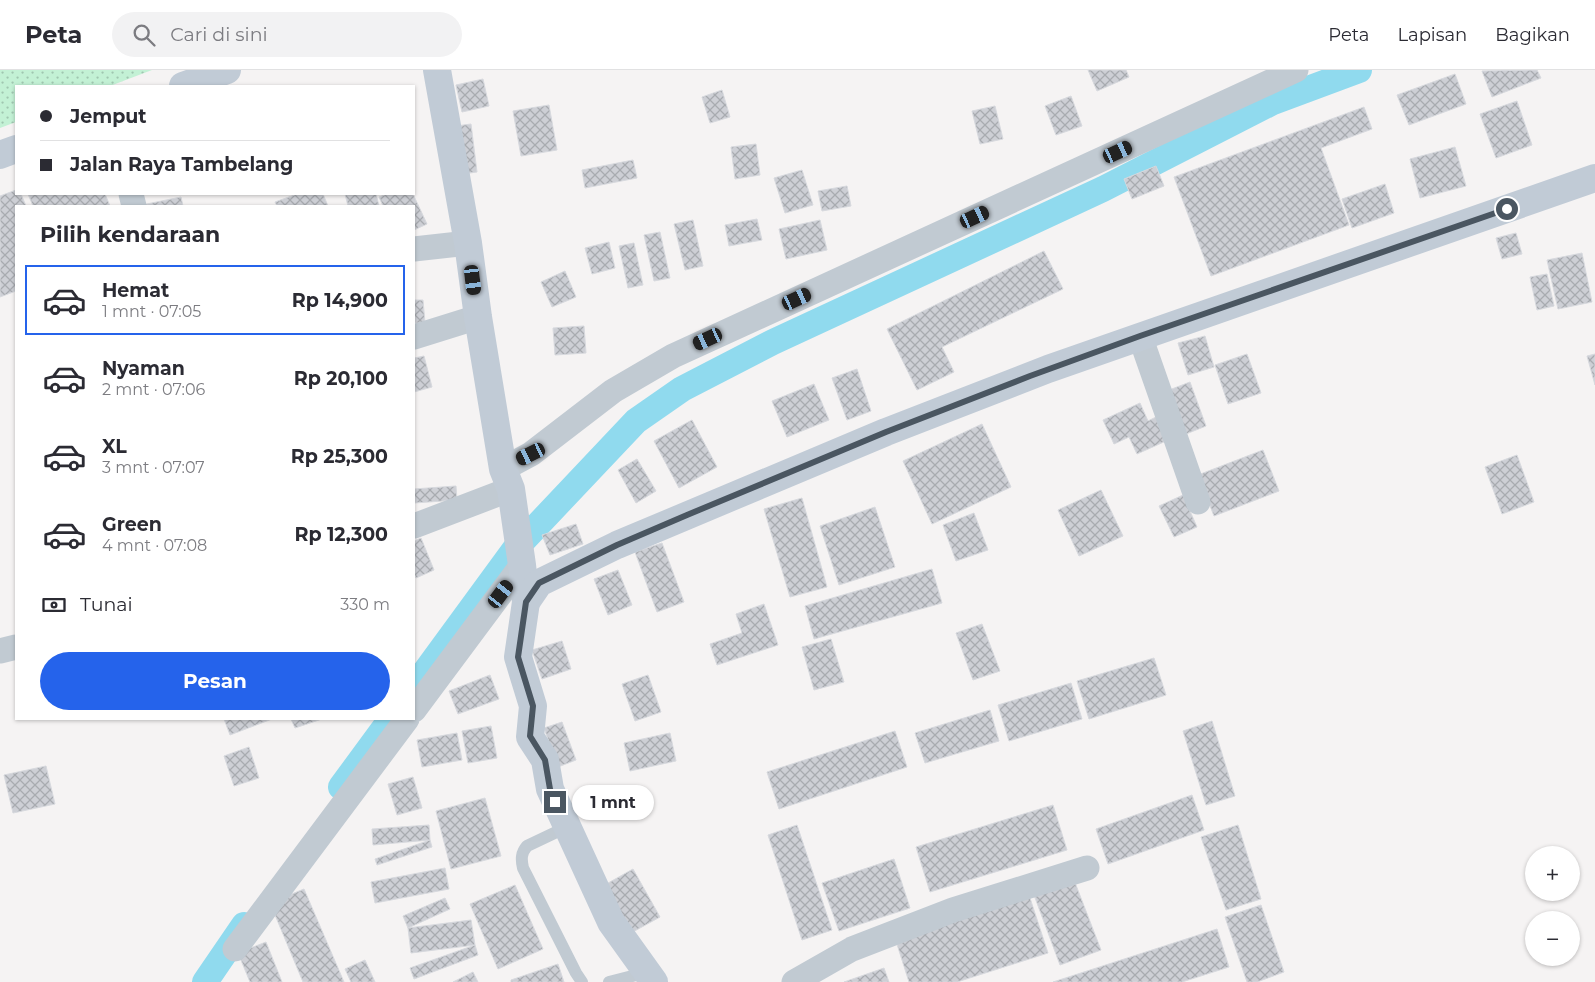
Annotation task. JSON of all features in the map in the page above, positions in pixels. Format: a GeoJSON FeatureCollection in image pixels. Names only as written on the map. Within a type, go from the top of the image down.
{"type":"FeatureCollection","features":[{"type":"Feature","properties":{"kind":"main road"},"geometry":{"type":"LineString","coordinates":[[186,85],[227,70]]}},
{"type":"Feature","properties":{"kind":"main road"},"geometry":{"type":"LineString","coordinates":[[437,70],[522,565],[526,602],[518,657],[533,706],[530,736],[545,760],[550,789],[611,922],[651,977]]}},
{"type":"Feature","properties":{"kind":"main road"},"geometry":{"type":"LineString","coordinates":[[0,155],[15,149]]}},
{"type":"Feature","properties":{"kind":"main road"},"geometry":{"type":"LineString","coordinates":[[526,602],[539,583],[617,545],[886,432],[1048,369],[1140,336],[1595,178]]}},
{"type":"Feature","properties":{"kind":"street"},"geometry":{"type":"LineString","coordinates":[[415,526],[509,490],[531,454],[612,391],[673,356],[1296,70]]}},
{"type":"Feature","properties":{"kind":"street"},"geometry":{"type":"LineString","coordinates":[[415,248],[468,243]]}},
{"type":"Feature","properties":{"kind":"street"},"geometry":{"type":"LineString","coordinates":[[415,336],[478,317]]}},
{"type":"Feature","properties":{"kind":"street"},"geometry":{"type":"LineString","coordinates":[[1140,336],[1198,502]]}},
{"type":"Feature","properties":{"kind":"street"},"geometry":{"type":"LineString","coordinates":[[415,709],[522,565]]}},
{"type":"Feature","properties":{"kind":"street"},"geometry":{"type":"LineString","coordinates":[[0,651],[15,647]]}},
{"type":"Feature","properties":{"kind":"street"},"geometry":{"type":"LineString","coordinates":[[235,949],[406,720]]}},
{"type":"Feature","properties":{"kind":"street"},"geometry":{"type":"LineString","coordinates":[[794,982],[852,949],[953,910],[1087,868]]}},
{"type":"Feature","properties":{"kind":"lane"},"geometry":{"type":"LineString","coordinates":[[567,827],[528,846],[523,850],[521,860],[523,868],[582,982]]}},
{"type":"Feature","properties":{"kind":"lane"},"geometry":{"type":"LineString","coordinates":[[609,982],[651,977]]}},
{"type":"Feature","properties":{"kind":"green space"},"geometry":{"type":"Polygon","coordinates":[[[0,70],[152,70],[113,85],[15,85],[15,122],[0,128],[0,70]]]}},
{"type":"Feature","properties":{"kind":"building"},"geometry":{"type":"Polygon","coordinates":[[[1088,70],[1126,70],[1129,77],[1097,91],[1088,70]]]}},
{"type":"Feature","properties":{"kind":"building"},"geometry":{"type":"Polygon","coordinates":[[[1537,70],[1541,78],[1492,97],[1482,71],[1537,70]]]}},
{"type":"Feature","properties":{"kind":"building"},"geometry":{"type":"Polygon","coordinates":[[[1455,74],[1466,104],[1409,125],[1397,95],[1455,74]]]}},
{"type":"Feature","properties":{"kind":"building"},"geometry":{"type":"Polygon","coordinates":[[[483,79],[489,106],[462,112],[456,85],[483,79]]]}},
{"type":"Feature","properties":{"kind":"building"},"geometry":{"type":"Polygon","coordinates":[[[722,90],[730,117],[710,123],[702,97],[722,90]]]}},
{"type":"Feature","properties":{"kind":"building"},"geometry":{"type":"Polygon","coordinates":[[[1071,96],[1082,126],[1056,135],[1045,106],[1071,96]]]}},
{"type":"Feature","properties":{"kind":"building"},"geometry":{"type":"Polygon","coordinates":[[[1517,101],[1532,145],[1496,158],[1480,114],[1517,101]]]}},
{"type":"Feature","properties":{"kind":"building"},"geometry":{"type":"Polygon","coordinates":[[[549,105],[557,150],[521,156],[513,111],[549,105]]]}},
{"type":"Feature","properties":{"kind":"building"},"geometry":{"type":"Polygon","coordinates":[[[995,106],[1003,139],[980,144],[972,111],[995,106]]]}},
{"type":"Feature","properties":{"kind":"building"},"geometry":{"type":"Polygon","coordinates":[[[1364,107],[1372,129],[1321,148],[1349,225],[1211,276],[1174,177],[1364,107]]]}},
{"type":"Feature","properties":{"kind":"building"},"geometry":{"type":"Polygon","coordinates":[[[471,124],[477,172],[448,176],[441,128],[471,124]]]}},
{"type":"Feature","properties":{"kind":"building"},"geometry":{"type":"Polygon","coordinates":[[[756,144],[760,175],[735,179],[731,147],[756,144]]]}},
{"type":"Feature","properties":{"kind":"building"},"geometry":{"type":"Polygon","coordinates":[[[1455,147],[1466,186],[1420,198],[1410,159],[1455,147]]]}},
{"type":"Feature","properties":{"kind":"building"},"geometry":{"type":"Polygon","coordinates":[[[633,160],[637,178],[585,188],[582,170],[633,160]]]}},
{"type":"Feature","properties":{"kind":"building"},"geometry":{"type":"Polygon","coordinates":[[[1156,166],[1164,186],[1132,199],[1124,179],[1156,166]]]}},
{"type":"Feature","properties":{"kind":"building"},"geometry":{"type":"Polygon","coordinates":[[[802,170],[813,205],[785,213],[774,178],[802,170]]]}},
{"type":"Feature","properties":{"kind":"building"},"geometry":{"type":"Polygon","coordinates":[[[1385,184],[1394,213],[1352,228],[1342,199],[1385,184]]]}},
{"type":"Feature","properties":{"kind":"building"},"geometry":{"type":"Polygon","coordinates":[[[847,186],[851,206],[822,211],[818,191],[847,186]]]}},
{"type":"Feature","properties":{"kind":"building"},"geometry":{"type":"Polygon","coordinates":[[[15,190],[15,195],[21,195],[26,205],[15,205],[15,291],[0,297],[0,196],[15,190]]]}},
{"type":"Feature","properties":{"kind":"building"},"geometry":{"type":"Polygon","coordinates":[[[28,195],[105,195],[110,205],[33,205],[28,195]]]}},
{"type":"Feature","properties":{"kind":"building"},"geometry":{"type":"Polygon","coordinates":[[[294,195],[323,195],[328,205],[276,205],[275,202],[294,195]]]}},
{"type":"Feature","properties":{"kind":"building"},"geometry":{"type":"Polygon","coordinates":[[[345,195],[376,195],[379,205],[348,205],[345,195]]]}},
{"type":"Feature","properties":{"kind":"building"},"geometry":{"type":"Polygon","coordinates":[[[384,195],[413,195],[427,224],[415,230],[415,205],[383,205],[379,197],[384,195]]]}},
{"type":"Feature","properties":{"kind":"building"},"geometry":{"type":"Polygon","coordinates":[[[181,197],[183,205],[142,205],[181,197]]]}},
{"type":"Feature","properties":{"kind":"building"},"geometry":{"type":"Polygon","coordinates":[[[757,219],[762,240],[729,246],[725,225],[757,219]]]}},
{"type":"Feature","properties":{"kind":"building"},"geometry":{"type":"Polygon","coordinates":[[[693,220],[703,266],[685,270],[674,224],[693,220]]]}},
{"type":"Feature","properties":{"kind":"building"},"geometry":{"type":"Polygon","coordinates":[[[820,220],[827,250],[786,259],[779,229],[820,220]]]}},
{"type":"Feature","properties":{"kind":"building"},"geometry":{"type":"Polygon","coordinates":[[[660,232],[670,278],[654,281],[644,235],[660,232]]]}},
{"type":"Feature","properties":{"kind":"building"},"geometry":{"type":"Polygon","coordinates":[[[1516,233],[1522,254],[1502,259],[1496,238],[1516,233]]]}},
{"type":"Feature","properties":{"kind":"building"},"geometry":{"type":"Polygon","coordinates":[[[609,242],[615,268],[592,274],[585,248],[609,242]]]}},
{"type":"Feature","properties":{"kind":"building"},"geometry":{"type":"Polygon","coordinates":[[[634,243],[643,285],[628,288],[619,246],[634,243]]]}},
{"type":"Feature","properties":{"kind":"building"},"geometry":{"type":"Polygon","coordinates":[[[1044,251],[1063,289],[942,347],[954,372],[917,390],[887,329],[1044,251]]]}},
{"type":"Feature","properties":{"kind":"building"},"geometry":{"type":"Polygon","coordinates":[[[1582,253],[1592,302],[1558,309],[1547,260],[1582,253]]]}},
{"type":"Feature","properties":{"kind":"building"},"geometry":{"type":"Polygon","coordinates":[[[565,271],[576,297],[552,307],[541,282],[565,271]]]}},
{"type":"Feature","properties":{"kind":"building"},"geometry":{"type":"Polygon","coordinates":[[[1547,274],[1554,306],[1537,310],[1530,277],[1547,274]]]}},
{"type":"Feature","properties":{"kind":"building"},"geometry":{"type":"Polygon","coordinates":[[[415,300],[423,300],[425,323],[415,323],[415,300]]]}},
{"type":"Feature","properties":{"kind":"building"},"geometry":{"type":"Polygon","coordinates":[[[584,326],[586,353],[555,355],[553,328],[584,326]]]}},
{"type":"Feature","properties":{"kind":"building"},"geometry":{"type":"Polygon","coordinates":[[[1205,336],[1214,367],[1188,375],[1178,343],[1205,336]]]}},
{"type":"Feature","properties":{"kind":"building"},"geometry":{"type":"Polygon","coordinates":[[[1247,354],[1261,393],[1228,404],[1215,365],[1247,354]]]}},
{"type":"Feature","properties":{"kind":"building"},"geometry":{"type":"Polygon","coordinates":[[[1595,354],[1595,385],[1587,356],[1595,354]]]}},
{"type":"Feature","properties":{"kind":"building"},"geometry":{"type":"Polygon","coordinates":[[[424,356],[432,387],[415,392],[415,358],[424,356]]]}},
{"type":"Feature","properties":{"kind":"building"},"geometry":{"type":"Polygon","coordinates":[[[857,369],[871,411],[847,420],[832,378],[857,369]]]}},
{"type":"Feature","properties":{"kind":"building"},"geometry":{"type":"Polygon","coordinates":[[[1190,382],[1206,426],[1181,436],[1164,392],[1190,382]]]}},
{"type":"Feature","properties":{"kind":"building"},"geometry":{"type":"Polygon","coordinates":[[[814,384],[829,420],[787,437],[772,401],[814,384]]]}},
{"type":"Feature","properties":{"kind":"building"},"geometry":{"type":"Polygon","coordinates":[[[1140,403],[1148,421],[1156,417],[1166,441],[1137,454],[1129,437],[1114,444],[1103,420],[1140,403]]]}},
{"type":"Feature","properties":{"kind":"building"},"geometry":{"type":"Polygon","coordinates":[[[692,420],[717,467],[679,488],[654,441],[692,420]]]}},
{"type":"Feature","properties":{"kind":"building"},"geometry":{"type":"Polygon","coordinates":[[[982,424],[1011,487],[932,524],[903,461],[982,424]]]}},
{"type":"Feature","properties":{"kind":"building"},"geometry":{"type":"Polygon","coordinates":[[[1263,450],[1279,491],[1214,516],[1198,475],[1263,450]]]}},
{"type":"Feature","properties":{"kind":"building"},"geometry":{"type":"Polygon","coordinates":[[[1517,455],[1534,502],[1502,514],[1485,467],[1517,455]]]}},
{"type":"Feature","properties":{"kind":"building"},"geometry":{"type":"Polygon","coordinates":[[[637,459],[656,491],[636,503],[618,470],[637,459]]]}},
{"type":"Feature","properties":{"kind":"building"},"geometry":{"type":"Polygon","coordinates":[[[456,486],[457,500],[415,503],[415,489],[456,486]]]}},
{"type":"Feature","properties":{"kind":"building"},"geometry":{"type":"Polygon","coordinates":[[[1101,490],[1123,536],[1079,556],[1058,510],[1101,490]]]}},
{"type":"Feature","properties":{"kind":"building"},"geometry":{"type":"Polygon","coordinates":[[[1183,495],[1197,527],[1174,537],[1159,506],[1183,495]]]}},
{"type":"Feature","properties":{"kind":"building"},"geometry":{"type":"Polygon","coordinates":[[[802,498],[827,587],[790,597],[764,509],[802,498]]]}},
{"type":"Feature","properties":{"kind":"building"},"geometry":{"type":"Polygon","coordinates":[[[875,507],[895,567],[839,585],[820,526],[875,507]]]}},
{"type":"Feature","properties":{"kind":"building"},"geometry":{"type":"Polygon","coordinates":[[[974,513],[988,550],[956,561],[943,525],[974,513]]]}},
{"type":"Feature","properties":{"kind":"building"},"geometry":{"type":"Polygon","coordinates":[[[576,524],[583,544],[550,555],[542,535],[576,524]]]}},
{"type":"Feature","properties":{"kind":"building"},"geometry":{"type":"Polygon","coordinates":[[[421,538],[434,570],[416,578],[415,576],[415,541],[421,538]]]}},
{"type":"Feature","properties":{"kind":"building"},"geometry":{"type":"Polygon","coordinates":[[[662,543],[684,602],[657,612],[635,552],[662,543]]]}},
{"type":"Feature","properties":{"kind":"building"},"geometry":{"type":"Polygon","coordinates":[[[932,569],[942,603],[814,639],[805,606],[932,569]]]}},
{"type":"Feature","properties":{"kind":"building"},"geometry":{"type":"Polygon","coordinates":[[[618,570],[632,605],[608,615],[594,579],[618,570]]]}},
{"type":"Feature","properties":{"kind":"building"},"geometry":{"type":"Polygon","coordinates":[[[764,604],[778,645],[717,665],[710,644],[742,633],[736,614],[764,604]]]}},
{"type":"Feature","properties":{"kind":"building"},"geometry":{"type":"Polygon","coordinates":[[[982,624],[1000,671],[973,680],[956,633],[982,624]]]}},
{"type":"Feature","properties":{"kind":"building"},"geometry":{"type":"Polygon","coordinates":[[[831,639],[844,682],[814,690],[802,647],[831,639]]]}},
{"type":"Feature","properties":{"kind":"building"},"geometry":{"type":"Polygon","coordinates":[[[562,641],[571,669],[542,679],[532,650],[562,641]]]}},
{"type":"Feature","properties":{"kind":"building"},"geometry":{"type":"Polygon","coordinates":[[[1154,658],[1166,695],[1089,719],[1077,681],[1154,658]]]}},
{"type":"Feature","properties":{"kind":"building"},"geometry":{"type":"Polygon","coordinates":[[[490,675],[499,699],[458,714],[449,691],[490,675]]]}},
{"type":"Feature","properties":{"kind":"building"},"geometry":{"type":"Polygon","coordinates":[[[648,675],[661,712],[635,721],[622,684],[648,675]]]}},
{"type":"Feature","properties":{"kind":"building"},"geometry":{"type":"Polygon","coordinates":[[[1071,683],[1082,719],[1009,741],[998,705],[1071,683]]]}},
{"type":"Feature","properties":{"kind":"building"},"geometry":{"type":"Polygon","coordinates":[[[990,710],[999,741],[925,763],[915,733],[990,710]]]}},
{"type":"Feature","properties":{"kind":"building"},"geometry":{"type":"Polygon","coordinates":[[[224,720],[269,720],[230,735],[224,720]]]}},
{"type":"Feature","properties":{"kind":"building"},"geometry":{"type":"Polygon","coordinates":[[[291,720],[319,720],[295,728],[291,720]]]}},
{"type":"Feature","properties":{"kind":"building"},"geometry":{"type":"Polygon","coordinates":[[[1212,721],[1235,796],[1206,805],[1183,731],[1212,721]]]}},
{"type":"Feature","properties":{"kind":"building"},"geometry":{"type":"Polygon","coordinates":[[[562,722],[576,760],[558,767],[544,728],[562,722]]]}},
{"type":"Feature","properties":{"kind":"building"},"geometry":{"type":"Polygon","coordinates":[[[491,726],[497,758],[468,763],[462,731],[491,726]]]}},
{"type":"Feature","properties":{"kind":"building"},"geometry":{"type":"Polygon","coordinates":[[[895,731],[907,767],[779,809],[767,772],[895,731]]]}},
{"type":"Feature","properties":{"kind":"building"},"geometry":{"type":"Polygon","coordinates":[[[457,733],[462,760],[422,767],[417,740],[457,733]]]}},
{"type":"Feature","properties":{"kind":"building"},"geometry":{"type":"Polygon","coordinates":[[[670,733],[676,761],[630,771],[624,743],[670,733]]]}},
{"type":"Feature","properties":{"kind":"building"},"geometry":{"type":"Polygon","coordinates":[[[249,747],[259,778],[234,786],[224,756],[249,747]]]}},
{"type":"Feature","properties":{"kind":"building"},"geometry":{"type":"Polygon","coordinates":[[[46,766],[55,804],[13,813],[4,775],[46,766]]]}},
{"type":"Feature","properties":{"kind":"building"},"geometry":{"type":"Polygon","coordinates":[[[413,777],[422,808],[397,815],[388,784],[413,777]]]}},
{"type":"Feature","properties":{"kind":"building"},"geometry":{"type":"Polygon","coordinates":[[[1192,795],[1204,830],[1108,864],[1096,829],[1192,795]]]}},
{"type":"Feature","properties":{"kind":"building"},"geometry":{"type":"Polygon","coordinates":[[[485,798],[501,856],[451,869],[436,811],[485,798]]]}},
{"type":"Feature","properties":{"kind":"building"},"geometry":{"type":"Polygon","coordinates":[[[1053,805],[1067,850],[930,892],[916,847],[1053,805]]]}},
{"type":"Feature","properties":{"kind":"building"},"geometry":{"type":"Polygon","coordinates":[[[429,825],[430,840],[373,845],[372,829],[429,825]]]}},
{"type":"Feature","properties":{"kind":"building"},"geometry":{"type":"Polygon","coordinates":[[[797,825],[832,930],[802,940],[768,835],[797,825]]]}},
{"type":"Feature","properties":{"kind":"building"},"geometry":{"type":"Polygon","coordinates":[[[1238,825],[1261,899],[1226,910],[1201,837],[1238,825]]]}},
{"type":"Feature","properties":{"kind":"building"},"geometry":{"type":"Polygon","coordinates":[[[430,840],[432,847],[377,865],[375,859],[430,840]]]}},
{"type":"Feature","properties":{"kind":"building"},"geometry":{"type":"Polygon","coordinates":[[[894,859],[910,908],[839,931],[822,883],[894,859]]]}},
{"type":"Feature","properties":{"kind":"building"},"geometry":{"type":"Polygon","coordinates":[[[445,868],[449,889],[375,903],[371,882],[445,868]]]}},
{"type":"Feature","properties":{"kind":"building"},"geometry":{"type":"Polygon","coordinates":[[[633,869],[660,917],[620,939],[594,891],[633,869]]]}},
{"type":"Feature","properties":{"kind":"building"},"geometry":{"type":"Polygon","coordinates":[[[1074,880],[1101,950],[1060,965],[1034,895],[1074,880]]]}},
{"type":"Feature","properties":{"kind":"building"},"geometry":{"type":"Polygon","coordinates":[[[515,885],[543,949],[498,969],[470,904],[515,885]]]}},
{"type":"Feature","properties":{"kind":"building"},"geometry":{"type":"Polygon","coordinates":[[[304,889],[344,982],[303,982],[270,903],[304,889]]]}},
{"type":"Feature","properties":{"kind":"building"},"geometry":{"type":"Polygon","coordinates":[[[1029,895],[1048,953],[957,982],[909,982],[895,938],[1029,895]]]}},
{"type":"Feature","properties":{"kind":"building"},"geometry":{"type":"Polygon","coordinates":[[[445,898],[450,909],[408,928],[403,916],[445,898]]]}},
{"type":"Feature","properties":{"kind":"building"},"geometry":{"type":"Polygon","coordinates":[[[1261,905],[1284,972],[1257,982],[1247,982],[1225,917],[1261,905]]]}},
{"type":"Feature","properties":{"kind":"building"},"geometry":{"type":"Polygon","coordinates":[[[471,920],[475,945],[411,953],[408,928],[471,920]]]}},
{"type":"Feature","properties":{"kind":"building"},"geometry":{"type":"Polygon","coordinates":[[[1217,929],[1229,967],[1182,982],[1053,982],[1217,929]]]}},
{"type":"Feature","properties":{"kind":"building"},"geometry":{"type":"Polygon","coordinates":[[[266,942],[282,982],[250,982],[238,953],[266,942]]]}},
{"type":"Feature","properties":{"kind":"building"},"geometry":{"type":"Polygon","coordinates":[[[475,945],[478,955],[414,979],[410,968],[475,945]]]}},
{"type":"Feature","properties":{"kind":"building"},"geometry":{"type":"Polygon","coordinates":[[[365,960],[375,982],[351,982],[345,969],[365,960]]]}},
{"type":"Feature","properties":{"kind":"building"},"geometry":{"type":"Polygon","coordinates":[[[558,964],[564,982],[511,982],[511,980],[558,964]]]}},
{"type":"Feature","properties":{"kind":"building"},"geometry":{"type":"Polygon","coordinates":[[[884,968],[889,982],[844,982],[884,968]]]}},
{"type":"Feature","properties":{"kind":"building"},"geometry":{"type":"Polygon","coordinates":[[[473,972],[478,982],[453,982],[473,972]]]}},
{"type":"Feature","properties":{"kind":"waterway"},"geometry":{"type":"LineString","coordinates":[[415,686],[515,549],[636,421],[682,389],[773,342],[1103,189],[1273,102],[1359,70]]}},
{"type":"Feature","properties":{"kind":"waterway"},"geometry":{"type":"LineString","coordinates":[[341,787],[390,720]]}},
{"type":"Feature","properties":{"kind":"waterway"},"geometry":{"type":"LineString","coordinates":[[205,982],[244,925]]}},
{"type":"Feature","properties":{"kind":"route"},"geometry":{"type":"LineString","coordinates":[[555,802],[550,789],[545,760],[530,736],[533,706],[518,657],[526,602],[539,583],[617,545],[687,515],[886,432],[1048,369],[1507,209]]}}]}
